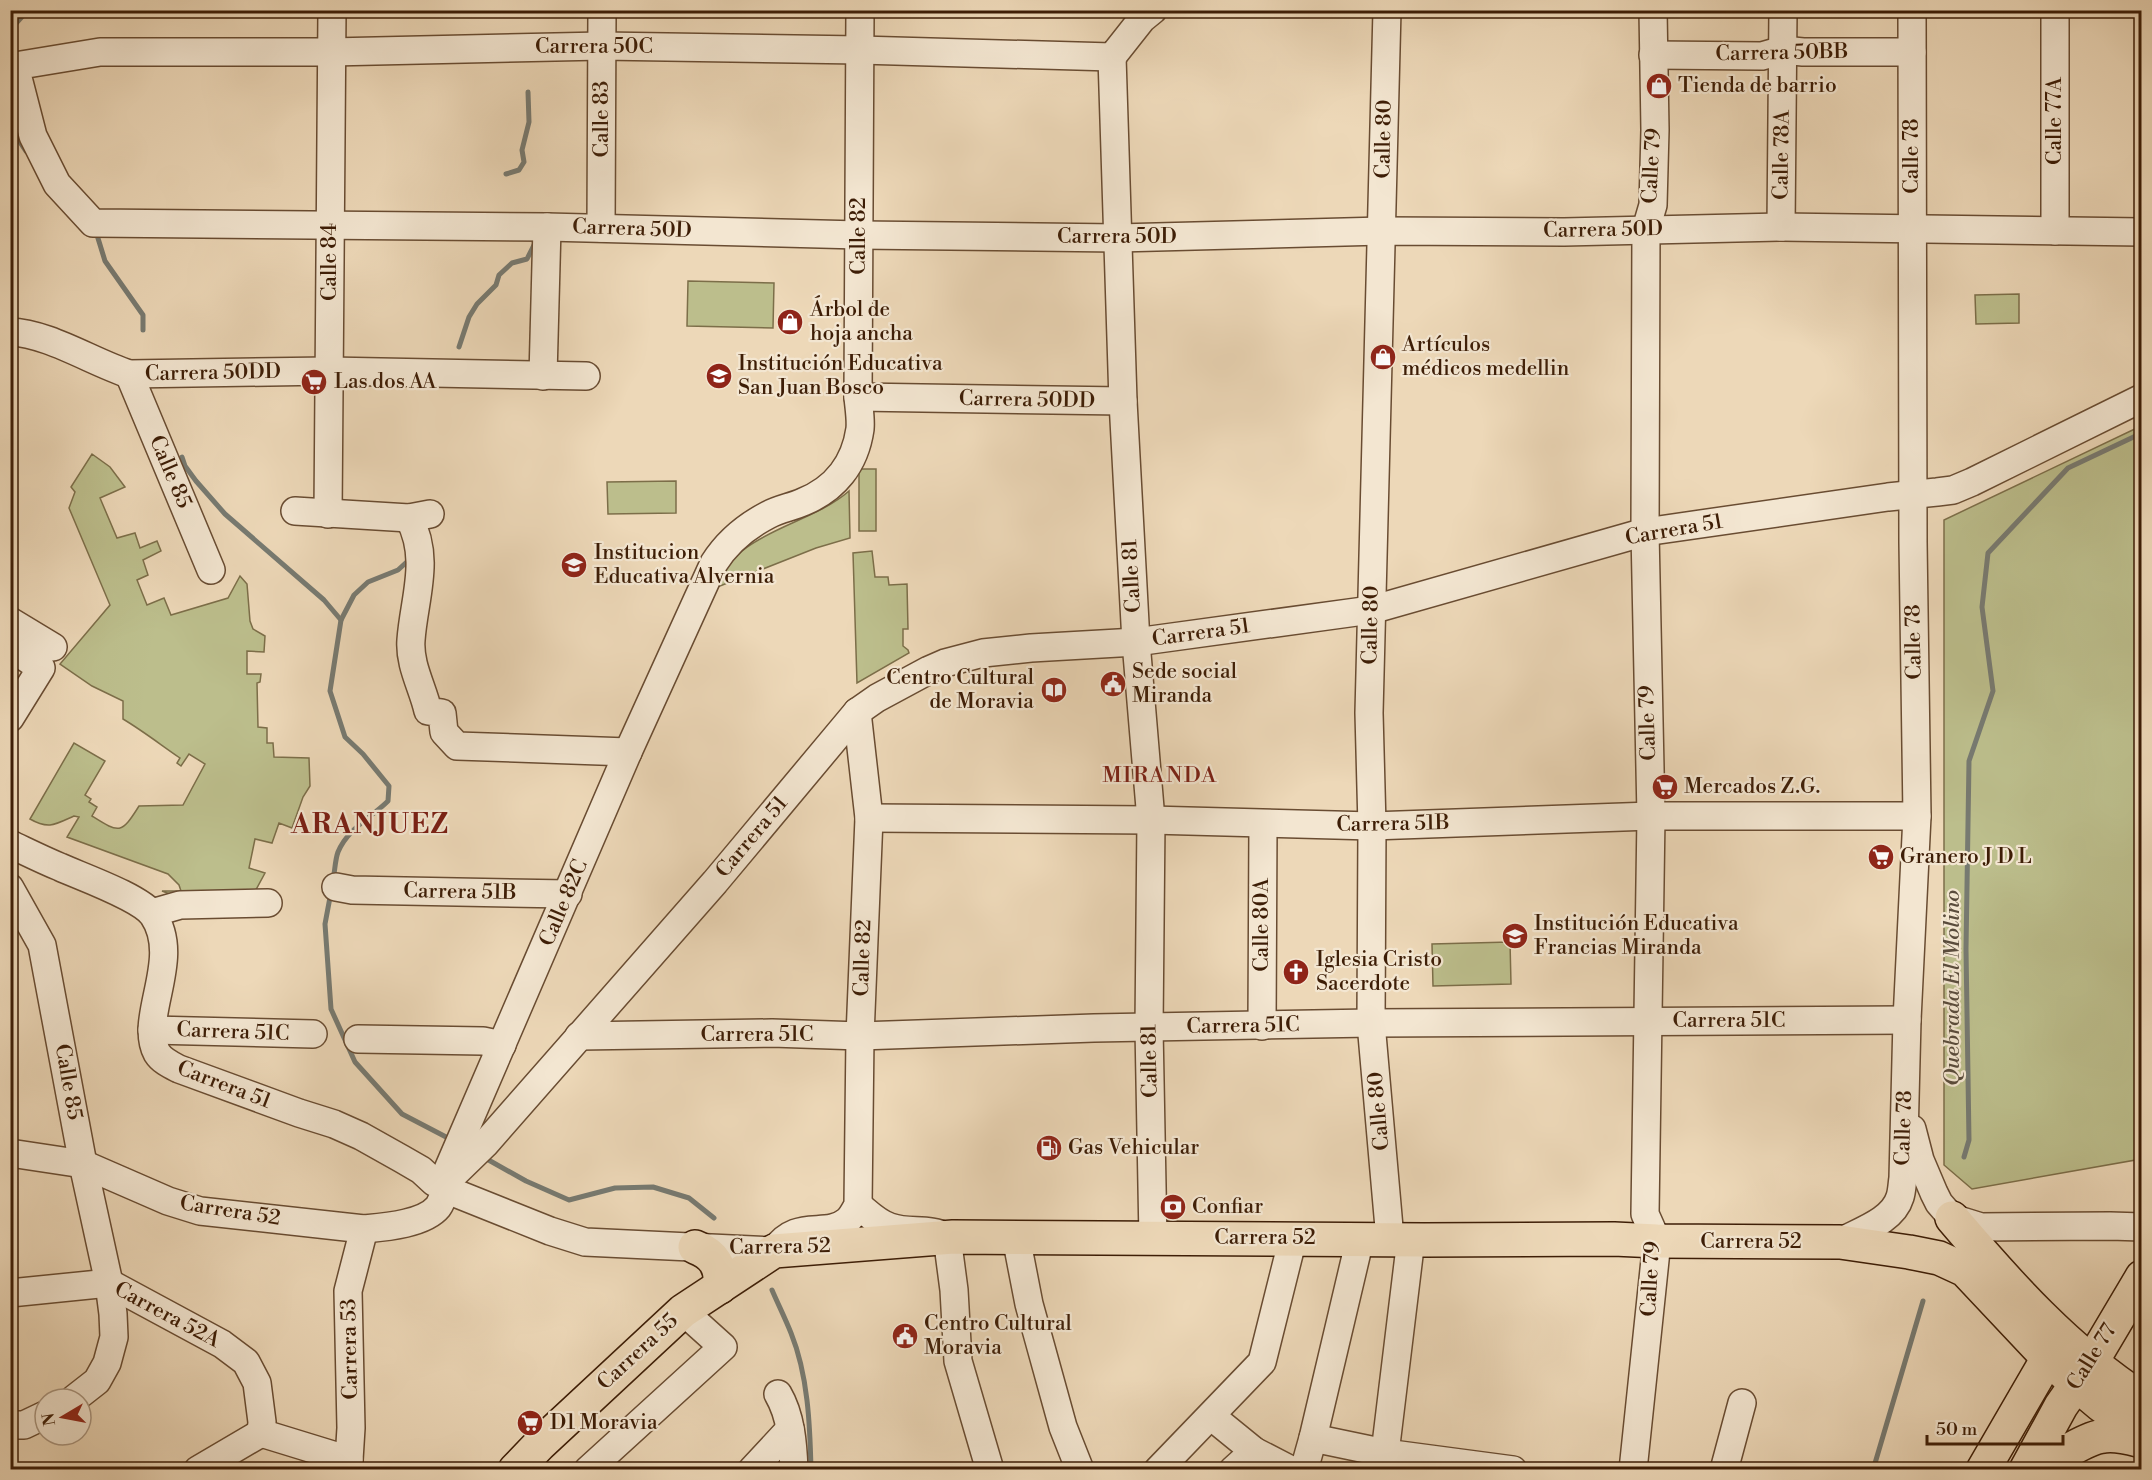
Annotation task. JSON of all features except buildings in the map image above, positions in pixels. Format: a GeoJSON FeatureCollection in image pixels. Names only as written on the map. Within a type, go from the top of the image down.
{"type":"FeatureCollection","features":[{"type":"Feature","properties":{"kind":"main road"},"geometry":{"type":"LineString","coordinates":[[1952,1218],[2056,1348],[2083,1374],[2101,1405],[2142,1433]]}},
{"type":"Feature","properties":{"kind":"main road","name":"Carrera 52"},"geometry":{"type":"LineString","coordinates":[[774,1251],[947,1237],[1016,1236],[1153,1239],[1614,1239],[1840,1242],[1939,1258],[1965,1270],[2056,1348]]}},
{"type":"Feature","properties":{"kind":"main road"},"geometry":{"type":"LineString","coordinates":[[695,1247],[713,1257],[721,1276],[720,1287]]}},
{"type":"Feature","properties":{"kind":"main road","name":"Carrera 55"},"geometry":{"type":"LineString","coordinates":[[515,1470],[683,1311],[774,1251]]}},
{"type":"Feature","properties":{"kind":"main road","name":"Calle 77"},"geometry":{"type":"LineString","coordinates":[[2026,1470],[2061,1406],[2142,1277]]}},
{"type":"Feature","properties":{"kind":"main road","name":"Calle 77"},"geometry":{"type":"LineString","coordinates":[[1983,1470],[2056,1348]]}},
{"type":"Feature","properties":{"kind":"main road"},"geometry":{"type":"LineString","coordinates":[[2083,1374],[2142,1399]]}},
{"type":"Feature","properties":{"kind":"main road"},"geometry":{"type":"LineString","coordinates":[[2040,1470],[2066,1452],[2102,1436],[2125,1437],[2142,1441]]}},
{"type":"Feature","properties":{"kind":"street","name":"Calle 84"},"geometry":{"type":"LineString","coordinates":[[328,514],[332,10]]}},
{"type":"Feature","properties":{"kind":"street","name":"Calle 83"},"geometry":{"type":"LineString","coordinates":[[601,228],[602,10]]}},
{"type":"Feature","properties":{"kind":"street","name":"Calle 82"},"geometry":{"type":"LineString","coordinates":[[682,631],[714,563],[733,538],[770,514],[822,493],[843,474],[852,458],[860,427],[858,397],[860,10]]}},
{"type":"Feature","properties":{"kind":"street"},"geometry":{"type":"LineString","coordinates":[[1112,57],[1142,19],[1153,10]]}},
{"type":"Feature","properties":{"kind":"street","name":"Calle 80"},"geometry":{"type":"LineString","coordinates":[[1385,1453],[1387,1239],[1371,1023],[1372,826],[1369,713],[1387,10]]}},
{"type":"Feature","properties":{"kind":"street","name":"Calle 79"},"geometry":{"type":"LineString","coordinates":[[1634,1470],[1657,1241],[1645,1214],[1650,816],[1645,532],[1646,230],[1653,205],[1655,130],[1653,10]]}},
{"type":"Feature","properties":{"kind":"street","name":"Calle 78A"},"geometry":{"type":"LineString","coordinates":[[1781,228],[1783,10]]}},
{"type":"Feature","properties":{"kind":"street","name":"Calle 78"},"geometry":{"type":"LineString","coordinates":[[1840,1242],[1879,1222],[1898,1203],[1903,1178],[1907,1020],[1917,816],[1913,494],[1912,10]]}},
{"type":"Feature","properties":{"kind":"street","name":"Calle 77A"},"geometry":{"type":"LineString","coordinates":[[2055,10],[2055,231]]}},
{"type":"Feature","properties":{"kind":"street","name":"Carrera 50C"},"geometry":{"type":"LineString","coordinates":[[93,223],[57,184],[33,136],[15,66],[100,52],[331,52],[602,46],[1112,57]]}},
{"type":"Feature","properties":{"kind":"street","name":"Carrera 50BB"},"geometry":{"type":"LineString","coordinates":[[1653,55],[1762,56],[1783,50],[1911,52]]}},
{"type":"Feature","properties":{"kind":"street","name":"Calle 81"},"geometry":{"type":"LineString","coordinates":[[1112,57],[1123,401],[1136,642],[1151,820],[1149,1028],[1153,1239]]}},
{"type":"Feature","properties":{"kind":"street","name":"Carrera 50D"},"geometry":{"type":"LineString","coordinates":[[93,223],[547,227],[859,236],[1119,238],[1382,231],[1781,228],[2142,232]]}},
{"type":"Feature","properties":{"kind":"street"},"geometry":{"type":"LineString","coordinates":[[543,375],[547,227]]}},
{"type":"Feature","properties":{"kind":"street"},"geometry":{"type":"LineString","coordinates":[[10,332],[21,332],[42,338],[106,367],[129,374]]}},
{"type":"Feature","properties":{"kind":"street","name":"Carrera 50DD"},"geometry":{"type":"LineString","coordinates":[[129,374],[329,371],[586,376]]}},
{"type":"Feature","properties":{"kind":"street","name":"Calle 85"},"geometry":{"type":"LineString","coordinates":[[129,374],[211,570]]}},
{"type":"Feature","properties":{"kind":"street","name":"Carrera 50DD"},"geometry":{"type":"LineString","coordinates":[[858,397],[1123,401]]}},
{"type":"Feature","properties":{"kind":"street","name":"Carrera 51"},"geometry":{"type":"LineString","coordinates":[[152,913],[162,932],[164,957],[152,1030],[157,1052],[165,1062],[334,1124],[361,1136],[445,1184],[485,1144],[715,882],[857,712],[929,670],[984,653],[1136,642],[1371,610],[1645,532],[1953,490],[2142,398]]}},
{"type":"Feature","properties":{"kind":"street"},"geometry":{"type":"LineString","coordinates":[[295,511],[420,516],[416,531],[421,569],[411,641],[413,662],[424,690],[428,711],[442,712],[444,732],[457,746],[628,752]]}},
{"type":"Feature","properties":{"kind":"street"},"geometry":{"type":"LineString","coordinates":[[10,621],[53,647]]}},
{"type":"Feature","properties":{"kind":"street","name":"Calle 82C"},"geometry":{"type":"LineString","coordinates":[[445,1184],[502,1045],[682,631]]}},
{"type":"Feature","properties":{"kind":"street"},"geometry":{"type":"LineString","coordinates":[[10,647],[41,668],[10,718]]}},
{"type":"Feature","properties":{"kind":"street","name":"Calle 82"},"geometry":{"type":"LineString","coordinates":[[857,712],[869,818],[860,1036],[858,1205]]}},
{"type":"Feature","properties":{"kind":"street","name":"Carrera 51B"},"geometry":{"type":"LineString","coordinates":[[869,818],[1151,820],[1372,826],[1650,816],[1917,816]]}},
{"type":"Feature","properties":{"kind":"street","name":"Calle 80A"},"geometry":{"type":"LineString","coordinates":[[1262,1026],[1263,824]]}},
{"type":"Feature","properties":{"kind":"street"},"geometry":{"type":"LineString","coordinates":[[10,844],[127,897],[152,913],[180,905],[268,903]]}},
{"type":"Feature","properties":{"kind":"street","name":"Calle 85"},"geometry":{"type":"LineString","coordinates":[[10,888],[42,945],[83,1164],[109,1283],[114,1337],[107,1363],[97,1381],[89,1387]]}},
{"type":"Feature","properties":{"kind":"street","name":"Carrera 51B"},"geometry":{"type":"LineString","coordinates":[[344,889],[568,894]]}},
{"type":"Feature","properties":{"kind":"street","name":"Carrera 51C"},"geometry":{"type":"LineString","coordinates":[[579,1036],[772,1033],[860,1036],[1371,1023],[1907,1020]]}},
{"type":"Feature","properties":{"kind":"street","name":"Carrera 51C"},"geometry":{"type":"LineString","coordinates":[[152,1030],[314,1034]]}},
{"type":"Feature","properties":{"kind":"street"},"geometry":{"type":"LineString","coordinates":[[358,1039],[483,1041],[502,1045]]}},
{"type":"Feature","properties":{"kind":"street"},"geometry":{"type":"LineString","coordinates":[[1906,1108],[1920,1160],[1934,1193],[1952,1218],[1981,1227],[2142,1227]]}},
{"type":"Feature","properties":{"kind":"street","name":"Carrera 52"},"geometry":{"type":"LineString","coordinates":[[10,1153],[83,1164],[168,1201],[200,1211],[364,1229],[387,1227],[410,1222],[427,1215],[437,1207],[445,1184],[474,1199],[550,1231],[585,1242],[774,1251]]}},
{"type":"Feature","properties":{"kind":"street"},"geometry":{"type":"LineString","coordinates":[[774,1251],[786,1237],[800,1231],[839,1226],[846,1222],[858,1205],[878,1222],[891,1228],[934,1231],[947,1237],[954,1290],[958,1361],[990,1470]]}},
{"type":"Feature","properties":{"kind":"street","name":"Carrera 53"},"geometry":{"type":"LineString","coordinates":[[348,1465],[351,1428],[348,1291],[364,1229]]}},
{"type":"Feature","properties":{"kind":"street"},"geometry":{"type":"LineString","coordinates":[[1016,1236],[1032,1316],[1063,1427],[1080,1470]]}},
{"type":"Feature","properties":{"kind":"street"},"geometry":{"type":"LineString","coordinates":[[1158,1470],[1262,1362],[1293,1238]]}},
{"type":"Feature","properties":{"kind":"street","name":"Calle 80"},"geometry":{"type":"LineString","coordinates":[[1304,1470],[1313,1438],[1387,1239]]}},
{"type":"Feature","properties":{"kind":"street","name":"Carrera 52A"},"geometry":{"type":"LineString","coordinates":[[10,1293],[109,1283],[222,1344],[246,1362],[257,1383],[261,1403],[261,1433]]}},
{"type":"Feature","properties":{"kind":"street"},"geometry":{"type":"LineString","coordinates":[[588,1470],[723,1347],[683,1311]]}},
{"type":"Feature","properties":{"kind":"street"},"geometry":{"type":"LineString","coordinates":[[778,1394],[785,1406],[790,1429],[794,1470]]}},
{"type":"Feature","properties":{"kind":"street"},"geometry":{"type":"LineString","coordinates":[[1724,1470],[1742,1403]]}},
{"type":"Feature","properties":{"kind":"street"},"geometry":{"type":"LineString","coordinates":[[1211,1416],[1254,1451],[1291,1470]]}},
{"type":"Feature","properties":{"kind":"street"},"geometry":{"type":"LineString","coordinates":[[10,1425],[24,1425],[33,1421]]}},
{"type":"Feature","properties":{"kind":"street"},"geometry":{"type":"LineString","coordinates":[[752,1470],[790,1429]]}},
{"type":"Feature","properties":{"kind":"street"},"geometry":{"type":"LineString","coordinates":[[198,1470],[261,1433],[348,1465]]}},
{"type":"Feature","properties":{"kind":"street"},"geometry":{"type":"LineString","coordinates":[[1313,1438],[1385,1453],[1513,1470]]}},
{"type":"Feature","properties":{"kind":"street"},"geometry":{"type":"LineString","coordinates":[[1233,1470],[1254,1451]]}},
{"type":"Feature","properties":{"kind":"green space"},"geometry":{"type":"Polygon","coordinates":[[[688,281],[774,283],[773,328],[687,326],[688,281]]]}},
{"type":"Feature","properties":{"kind":"green space"},"geometry":{"type":"Polygon","coordinates":[[[2019,294],[2019,323],[1976,324],[1975,295],[2019,294]]]}},
{"type":"Feature","properties":{"kind":"green space"},"geometry":{"type":"Polygon","coordinates":[[[2141,426],[2141,1159],[1972,1189],[1944,1165],[1944,520],[2141,426]]]}},
{"type":"Feature","properties":{"kind":"green space"},"geometry":{"type":"Polygon","coordinates":[[[92,454],[110,467],[125,487],[100,498],[117,538],[135,533],[140,548],[157,541],[161,551],[143,560],[148,575],[137,580],[147,605],[164,598],[171,615],[228,598],[240,576],[247,584],[250,621],[253,629],[265,636],[264,652],[247,651],[247,674],[261,674],[260,682],[257,683],[258,727],[267,728],[267,743],[273,743],[274,757],[309,758],[310,786],[303,797],[292,828],[279,823],[272,843],[255,839],[249,868],[265,873],[252,897],[175,896],[162,891],[181,891],[179,885],[168,874],[67,837],[79,817],[74,816],[48,825],[30,819],[74,743],[105,761],[85,795],[91,799],[89,802],[97,807],[92,816],[114,828],[119,828],[128,822],[139,806],[183,805],[205,764],[189,754],[181,766],[177,763],[180,758],[123,719],[123,701],[92,686],[60,664],[110,605],[69,508],[75,492],[71,487],[92,454]]]}},
{"type":"Feature","properties":{"kind":"green space"},"geometry":{"type":"Polygon","coordinates":[[[859,469],[876,469],[876,531],[859,531],[859,469]]]}},
{"type":"Feature","properties":{"kind":"green space"},"geometry":{"type":"Polygon","coordinates":[[[676,481],[676,513],[608,514],[607,482],[676,481]]]}},
{"type":"Feature","properties":{"kind":"green space"},"geometry":{"type":"Polygon","coordinates":[[[849,491],[850,538],[816,548],[715,588],[725,569],[739,553],[774,531],[832,503],[849,491]]]}},
{"type":"Feature","properties":{"kind":"green space"},"geometry":{"type":"Polygon","coordinates":[[[872,551],[875,577],[888,577],[889,585],[907,584],[908,629],[903,629],[903,646],[909,653],[857,683],[853,553],[872,551]]]}},
{"type":"Feature","properties":{"kind":"green space"},"geometry":{"type":"Polygon","coordinates":[[[1510,942],[1511,984],[1433,986],[1432,944],[1510,942]]]}},
{"type":"Feature","properties":{"kind":"waterway"},"geometry":{"type":"LineString","coordinates":[[10,30],[28,10]]}},
{"type":"Feature","properties":{"kind":"waterway"},"geometry":{"type":"LineString","coordinates":[[506,174],[519,170],[524,162],[522,150],[529,122],[528,92]]}},
{"type":"Feature","properties":{"kind":"waterway"},"geometry":{"type":"LineString","coordinates":[[10,127],[26,151]]}},
{"type":"Feature","properties":{"kind":"waterway"},"geometry":{"type":"LineString","coordinates":[[93,231],[97,235],[105,261],[143,315],[143,330]]}},
{"type":"Feature","properties":{"kind":"waterway"},"geometry":{"type":"LineString","coordinates":[[459,347],[469,317],[477,304],[496,285],[499,275],[512,263],[527,259],[535,243]]}},
{"type":"Feature","properties":{"kind":"waterway","name":"Quebrada El Molino"},"geometry":{"type":"LineString","coordinates":[[1964,1157],[1969,1140],[1966,949],[1969,761],[1993,691],[1982,607],[1988,553],[2068,468],[2142,433]]}},
{"type":"Feature","properties":{"kind":"waterway"},"geometry":{"type":"LineString","coordinates":[[182,457],[185,466],[196,481],[225,514],[324,600],[341,620],[330,691],[345,737],[363,754],[389,786],[388,801],[354,830],[342,844],[337,855],[333,880]]}},
{"type":"Feature","properties":{"kind":"waterway"},"geometry":{"type":"LineString","coordinates":[[341,620],[354,595],[368,582],[398,570],[410,559]]}},
{"type":"Feature","properties":{"kind":"waterway"},"geometry":{"type":"LineString","coordinates":[[331,892],[325,924],[331,1009],[355,1062],[402,1114],[448,1138]]}},
{"type":"Feature","properties":{"kind":"waterway"},"geometry":{"type":"LineString","coordinates":[[485,1158],[526,1181],[569,1200],[615,1188],[653,1187],[689,1198],[714,1218]]}},
{"type":"Feature","properties":{"kind":"waterway"},"geometry":{"type":"LineString","coordinates":[[772,1290],[797,1349],[805,1383],[811,1470]]}},
{"type":"Feature","properties":{"kind":"waterway","name":"Quebrada El Molino"},"geometry":{"type":"LineString","coordinates":[[1873,1470],[1923,1301]]}},
{"type":"Feature","properties":{"kind":"place","name":"Tienda de barrio"},"geometry":{"type":"Point","coordinates":[1659,86]}},
{"type":"Feature","properties":{"kind":"place","name":"Árbol de hoja ancha"},"geometry":{"type":"Point","coordinates":[790,322]}},
{"type":"Feature","properties":{"kind":"place","name":"Artículos médicos medellin"},"geometry":{"type":"Point","coordinates":[1383,357]}},
{"type":"Feature","properties":{"kind":"place","name":"Institución Educativa San Juan Bosco"},"geometry":{"type":"Point","coordinates":[719,376]}},
{"type":"Feature","properties":{"kind":"place","name":"Las dos AA"},"geometry":{"type":"Point","coordinates":[314,382]}},
{"type":"Feature","properties":{"kind":"place","name":"Institucion Educativa Alvernia"},"geometry":{"type":"Point","coordinates":[574,565]}},
{"type":"Feature","properties":{"kind":"place","name":"Sede social Miranda"},"geometry":{"type":"Point","coordinates":[1113,684]}},
{"type":"Feature","properties":{"kind":"place","name":"Centro Cultural de Moravia"},"geometry":{"type":"Point","coordinates":[1054,690]}},
{"type":"Feature","properties":{"kind":"place","name":"Mercados Z.G."},"geometry":{"type":"Point","coordinates":[1665,787]}},
{"type":"Feature","properties":{"kind":"place","name":"Granero J D L"},"geometry":{"type":"Point","coordinates":[1881,857]}},
{"type":"Feature","properties":{"kind":"place","name":"Institución Educativa Francias Miranda"},"geometry":{"type":"Point","coordinates":[1515,936]}},
{"type":"Feature","properties":{"kind":"place","name":"Iglesia Cristo Sacerdote"},"geometry":{"type":"Point","coordinates":[1296,972]}},
{"type":"Feature","properties":{"kind":"place","name":"Gas Vehicular"},"geometry":{"type":"Point","coordinates":[1049,1148]}},
{"type":"Feature","properties":{"kind":"place","name":"Confiar"},"geometry":{"type":"Point","coordinates":[1173,1207]}},
{"type":"Feature","properties":{"kind":"place","name":"Centro Cultural Moravia"},"geometry":{"type":"Point","coordinates":[905,1336]}},
{"type":"Feature","properties":{"kind":"place","name":"D1 Moravia"},"geometry":{"type":"Point","coordinates":[530,1423]}},
{"type":"Feature","properties":{"kind":"district","name":"MIRANDA"},"geometry":{"type":"Point","coordinates":[1160,775]}},
{"type":"Feature","properties":{"kind":"district","name":"ARANJUEZ"},"geometry":{"type":"Point","coordinates":[370,825]}}]}
